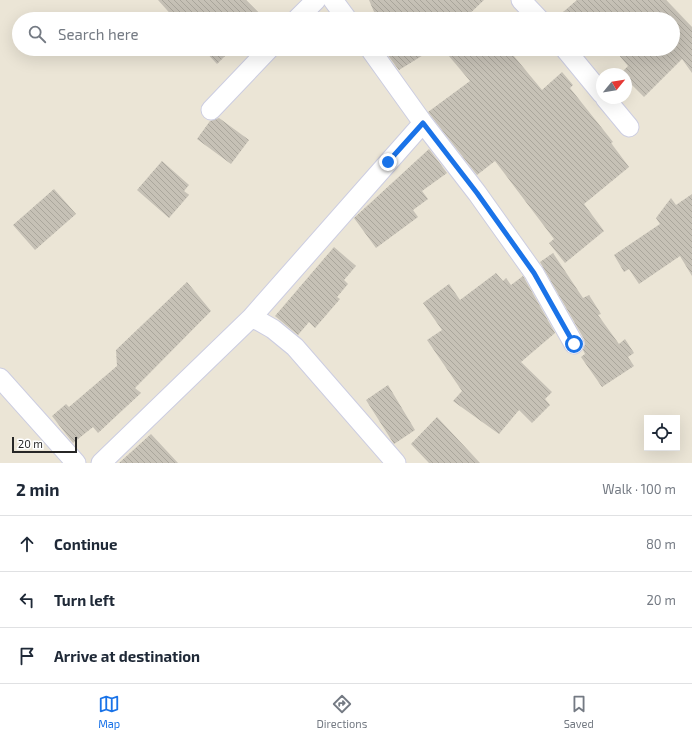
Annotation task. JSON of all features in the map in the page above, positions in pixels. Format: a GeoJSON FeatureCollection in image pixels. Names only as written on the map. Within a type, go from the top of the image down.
{"type":"FeatureCollection","features":[{"type":"Feature","properties":{"kind":"street"},"geometry":{"type":"LineString","coordinates":[[305,12],[316,0]]}},
{"type":"Feature","properties":{"kind":"street"},"geometry":{"type":"LineString","coordinates":[[333,0],[342,12]]}},
{"type":"Feature","properties":{"kind":"street"},"geometry":{"type":"LineString","coordinates":[[521,0],[532,12]]}},
{"type":"Feature","properties":{"kind":"street"},"geometry":{"type":"LineString","coordinates":[[211,110],[262,56]]}},
{"type":"Feature","properties":{"kind":"street"},"geometry":{"type":"LineString","coordinates":[[375,56],[423,123],[477,193],[534,273],[574,344]]}},
{"type":"Feature","properties":{"kind":"street"},"geometry":{"type":"LineString","coordinates":[[572,56],[596,86]]}},
{"type":"Feature","properties":{"kind":"street"},"geometry":{"type":"LineString","coordinates":[[611,104],[629,127]]}},
{"type":"Feature","properties":{"kind":"street"},"geometry":{"type":"LineString","coordinates":[[100,463],[252,318],[423,123]]}},
{"type":"Feature","properties":{"kind":"street"},"geometry":{"type":"LineString","coordinates":[[252,318],[273,329],[295,347],[396,463]]}},
{"type":"Feature","properties":{"kind":"street"},"geometry":{"type":"LineString","coordinates":[[0,378],[76,463]]}},
{"type":"Feature","properties":{"kind":"building"},"geometry":{"type":"Polygon","coordinates":[[[158,0],[246,0],[258,12],[169,12],[158,0]]]}},
{"type":"Feature","properties":{"kind":"building"},"geometry":{"type":"Polygon","coordinates":[[[369,0],[484,0],[471,12],[374,12],[369,0]]]}},
{"type":"Feature","properties":{"kind":"building"},"geometry":{"type":"Polygon","coordinates":[[[577,0],[666,0],[678,12],[563,12],[577,0]]]}},
{"type":"Feature","properties":{"kind":"building"},"geometry":{"type":"Polygon","coordinates":[[[680,15],[692,27],[692,73],[682,59],[644,97],[632,85],[632,68],[626,68],[628,66],[620,56],[680,56],[680,15]]]}},
{"type":"Feature","properties":{"kind":"building"},"geometry":{"type":"Polygon","coordinates":[[[210,56],[225,56],[217,64],[210,56]]]}},
{"type":"Feature","properties":{"kind":"building"},"geometry":{"type":"Polygon","coordinates":[[[388,56],[422,56],[399,70],[388,56]]]}},
{"type":"Feature","properties":{"kind":"building"},"geometry":{"type":"Polygon","coordinates":[[[449,56],[514,56],[542,90],[562,72],[573,85],[570,88],[613,142],[611,143],[629,167],[584,204],[604,231],[565,263],[549,243],[554,239],[495,161],[477,175],[428,112],[470,81],[449,56]]]}},
{"type":"Feature","properties":{"kind":"building"},"geometry":{"type":"Polygon","coordinates":[[[219,118],[249,140],[231,164],[197,139],[210,121],[219,118]]]}},
{"type":"Feature","properties":{"kind":"building"},"geometry":{"type":"Polygon","coordinates":[[[429,149],[447,173],[422,191],[428,199],[413,210],[418,217],[376,248],[354,218],[429,149]]]}},
{"type":"Feature","properties":{"kind":"building"},"geometry":{"type":"Polygon","coordinates":[[[162,161],[189,185],[184,191],[189,195],[169,218],[137,190],[162,161]]]}},
{"type":"Feature","properties":{"kind":"building"},"geometry":{"type":"Polygon","coordinates":[[[54,189],[76,214],[35,250],[13,225],[54,189]]]}},
{"type":"Feature","properties":{"kind":"building"},"geometry":{"type":"Polygon","coordinates":[[[692,194],[692,276],[680,256],[639,284],[629,269],[624,272],[614,255],[660,224],[656,218],[671,198],[676,205],[692,194]]]}},
{"type":"Feature","properties":{"kind":"building"},"geometry":{"type":"Polygon","coordinates":[[[334,247],[356,266],[344,280],[348,284],[337,297],[340,299],[315,328],[309,322],[298,335],[275,316],[334,247]]]}},
{"type":"Feature","properties":{"kind":"building"},"geometry":{"type":"Polygon","coordinates":[[[553,253],[583,298],[589,295],[601,314],[598,315],[619,344],[625,339],[634,353],[628,357],[634,366],[602,387],[581,357],[585,354],[583,350],[585,344],[584,339],[540,262],[553,253]]]}},
{"type":"Feature","properties":{"kind":"building"},"geometry":{"type":"Polygon","coordinates":[[[496,273],[503,281],[506,278],[511,285],[523,276],[555,333],[521,362],[552,392],[545,399],[550,405],[532,423],[519,410],[499,434],[453,401],[462,391],[427,340],[442,330],[423,303],[449,284],[460,300],[496,273]]]}},
{"type":"Feature","properties":{"kind":"building"},"geometry":{"type":"Polygon","coordinates":[[[187,282],[211,311],[135,388],[141,393],[98,433],[93,427],[73,443],[52,416],[66,404],[69,407],[117,366],[116,350],[187,282]]]}},
{"type":"Feature","properties":{"kind":"building"},"geometry":{"type":"Polygon","coordinates":[[[388,385],[415,430],[394,444],[366,400],[388,385]]]}},
{"type":"Feature","properties":{"kind":"building"},"geometry":{"type":"Polygon","coordinates":[[[437,417],[480,463],[429,463],[411,444],[437,417]]]}},
{"type":"Feature","properties":{"kind":"building"},"geometry":{"type":"Polygon","coordinates":[[[151,434],[178,463],[119,463],[151,434]]]}},
{"type":"Feature","properties":{"kind":"route"},"geometry":{"type":"LineString","coordinates":[[388,162],[423,123],[477,193],[534,273],[574,344]]}}]}
